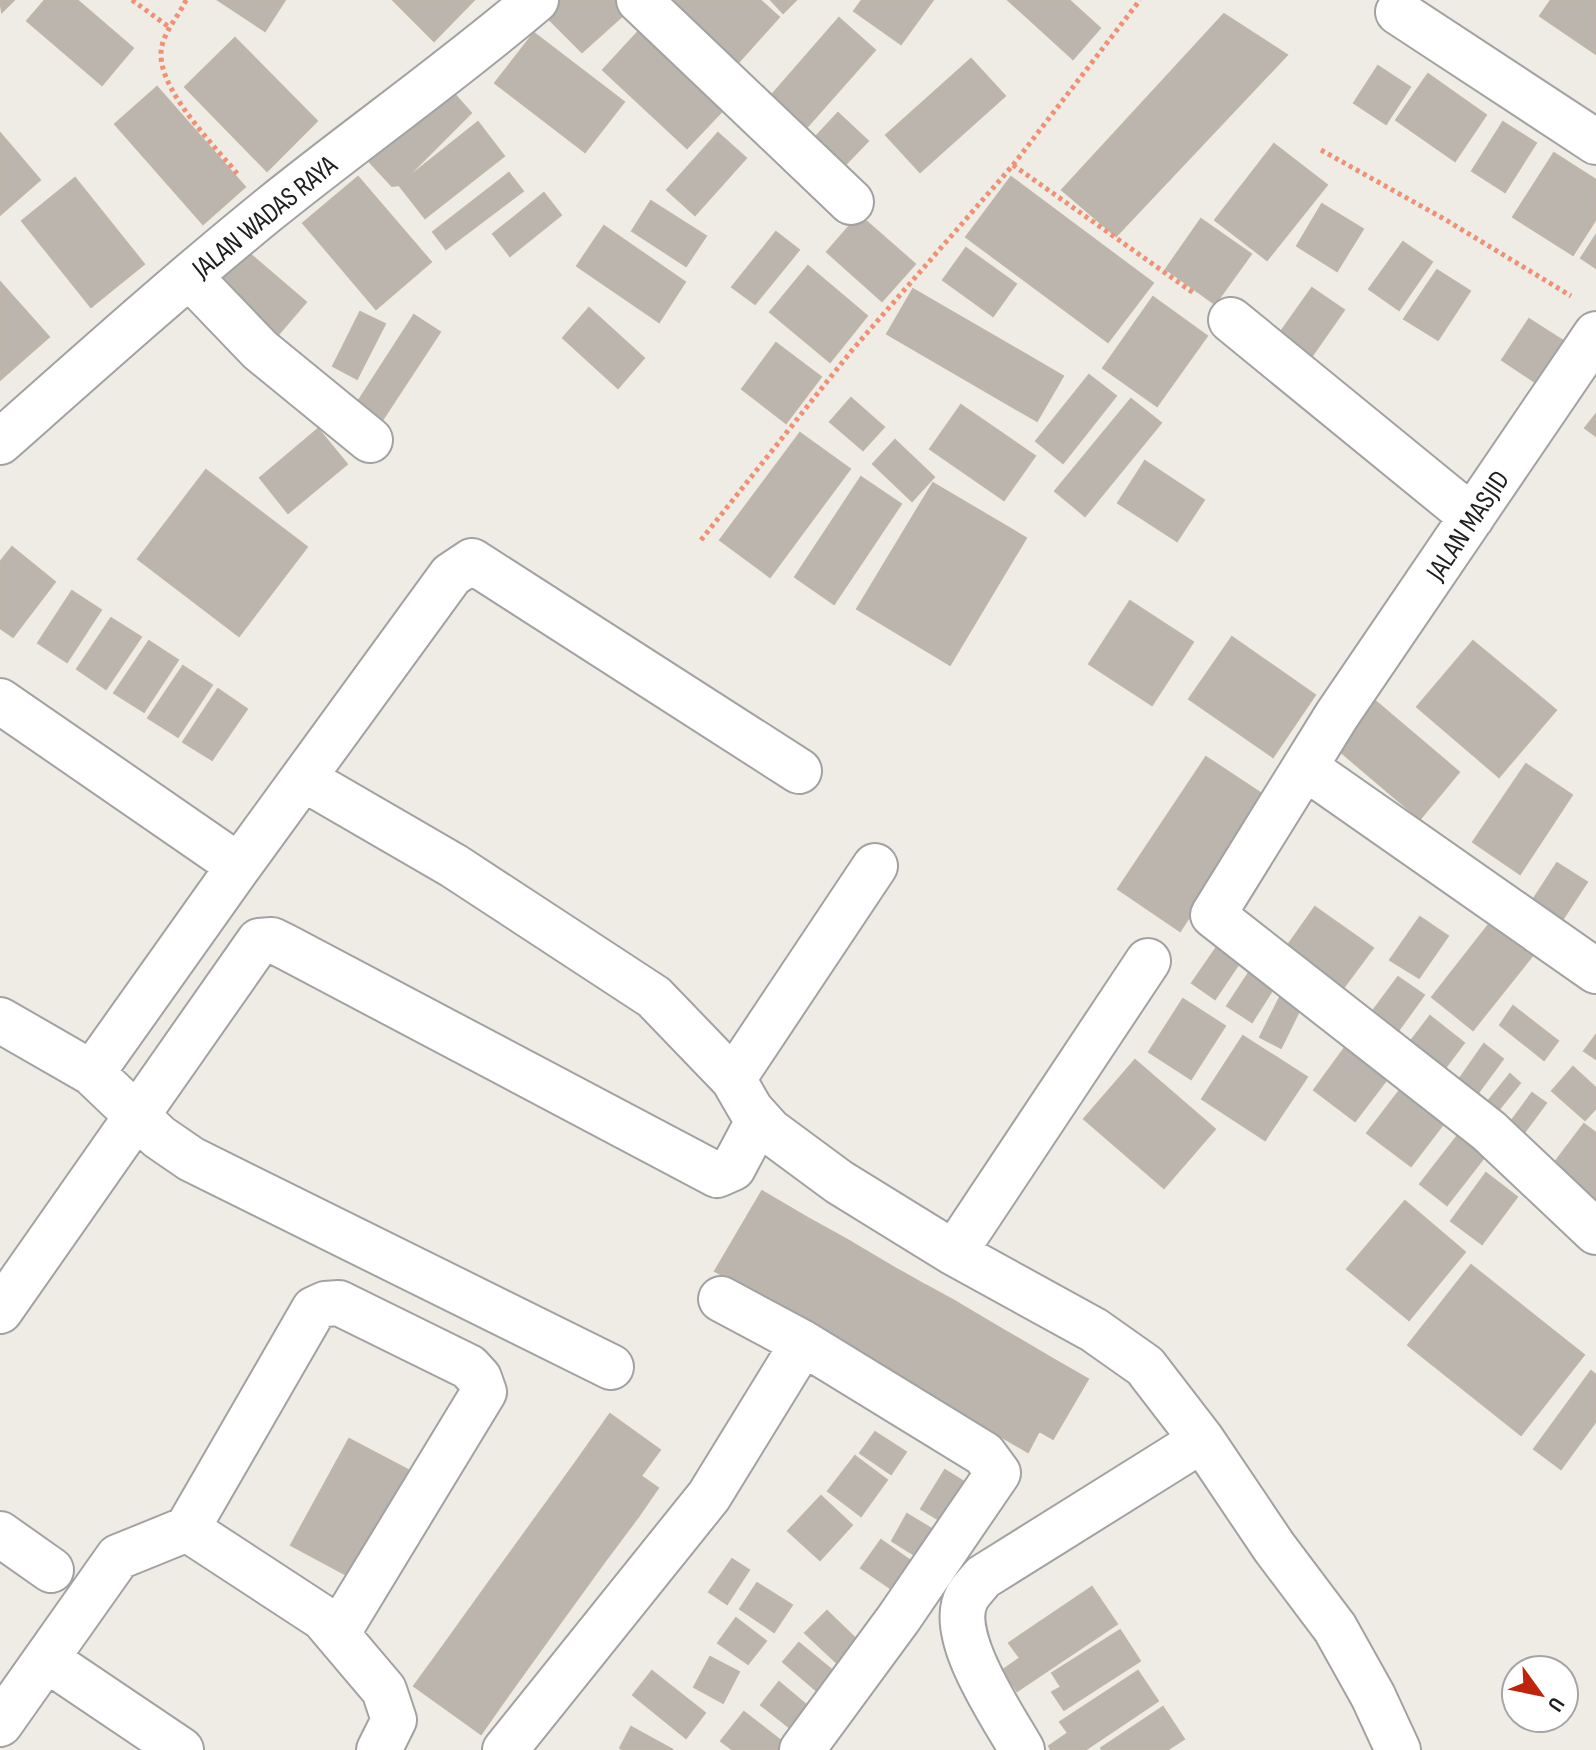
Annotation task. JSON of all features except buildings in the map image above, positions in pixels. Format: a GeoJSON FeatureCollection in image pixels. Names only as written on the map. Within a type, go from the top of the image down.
{"type":"FeatureCollection","features":[{"type":"Feature","properties":{"kind":"street","name":"JALAN WADAS RAYA"},"geometry":{"type":"LineString","coordinates":[[0,442],[267,211],[536,0]]}},
{"type":"Feature","properties":{"kind":"street"},"geometry":{"type":"LineString","coordinates":[[639,0],[851,202]]}},
{"type":"Feature","properties":{"kind":"street"},"geometry":{"type":"LineString","coordinates":[[1398,12],[1596,142]]}},
{"type":"Feature","properties":{"kind":"street"},"geometry":{"type":"LineString","coordinates":[[189,276],[260,350],[370,440]]}},
{"type":"Feature","properties":{"kind":"street","name":"JALAN MASJID"},"geometry":{"type":"LineString","coordinates":[[1590,319],[1472,517],[1337,715],[1213,915],[1489,1131],[1596,1232]]}},
{"type":"Feature","properties":{"kind":"street"},"geometry":{"type":"LineString","coordinates":[[1231,320],[1472,517]]}},
{"type":"Feature","properties":{"kind":"street"},"geometry":{"type":"LineString","coordinates":[[92,1073],[451,575],[472,561],[799,771]]}},
{"type":"Feature","properties":{"kind":"street"},"geometry":{"type":"LineString","coordinates":[[0,701],[239,866]]}},
{"type":"Feature","properties":{"kind":"street"},"geometry":{"type":"LineString","coordinates":[[1306,768],[1596,971]]}},
{"type":"Feature","properties":{"kind":"street"},"geometry":{"type":"LineString","coordinates":[[304,779],[454,866],[654,997],[733,1079],[770,1131],[839,1182],[954,1253],[1094,1330],[1145,1366],[1202,1440],[1274,1547],[1335,1628],[1373,1696],[1398,1750]]}},
{"type":"Feature","properties":{"kind":"street"},"geometry":{"type":"LineString","coordinates":[[733,1079],[875,866]]}},
{"type":"Feature","properties":{"kind":"street"},"geometry":{"type":"LineString","coordinates":[[0,1311],[259,941],[272,940],[717,1175],[733,1168],[759,1119]]}},
{"type":"Feature","properties":{"kind":"street"},"geometry":{"type":"LineString","coordinates":[[954,1253],[1148,961]]}},
{"type":"Feature","properties":{"kind":"street"},"geometry":{"type":"LineString","coordinates":[[0,1020],[92,1073],[159,1137],[191,1159],[611,1367]]}},
{"type":"Feature","properties":{"kind":"street"},"geometry":{"type":"LineString","coordinates":[[721,1299],[803,1343],[984,1454],[998,1473],[899,1618],[802,1750]]}},
{"type":"Feature","properties":{"kind":"street"},"geometry":{"type":"LineString","coordinates":[[0,1724],[118,1557],[187,1529],[314,1309],[339,1303],[469,1367],[479,1378],[484,1392],[337,1634]]}},
{"type":"Feature","properties":{"kind":"street"},"geometry":{"type":"LineString","coordinates":[[505,1750],[709,1496],[803,1343]]}},
{"type":"Feature","properties":{"kind":"street"},"geometry":{"type":"LineString","coordinates":[[1022,1750],[979,1675],[962,1624],[966,1598],[983,1577],[1202,1440]]}},
{"type":"Feature","properties":{"kind":"street"},"geometry":{"type":"LineString","coordinates":[[187,1529],[323,1618],[337,1634],[384,1690],[394,1720],[379,1750]]}},
{"type":"Feature","properties":{"kind":"street"},"geometry":{"type":"LineString","coordinates":[[0,1534],[51,1570]]}},
{"type":"Feature","properties":{"kind":"street"},"geometry":{"type":"LineString","coordinates":[[46,1659],[181,1750]]}},
{"type":"Feature","properties":{"kind":"path"},"geometry":{"type":"LineString","coordinates":[[132,0],[169,27]]}},
{"type":"Feature","properties":{"kind":"path"},"geometry":{"type":"LineString","coordinates":[[186,0],[169,27],[161,55],[167,77],[180,102],[267,211]]}},
{"type":"Feature","properties":{"kind":"path"},"geometry":{"type":"LineString","coordinates":[[701,540],[853,349],[1013,165],[1140,0]]}},
{"type":"Feature","properties":{"kind":"path"},"geometry":{"type":"LineString","coordinates":[[1321,150],[1459,228],[1590,319]]}},
{"type":"Feature","properties":{"kind":"path"},"geometry":{"type":"LineString","coordinates":[[1013,165],[1231,320]]}}]}
